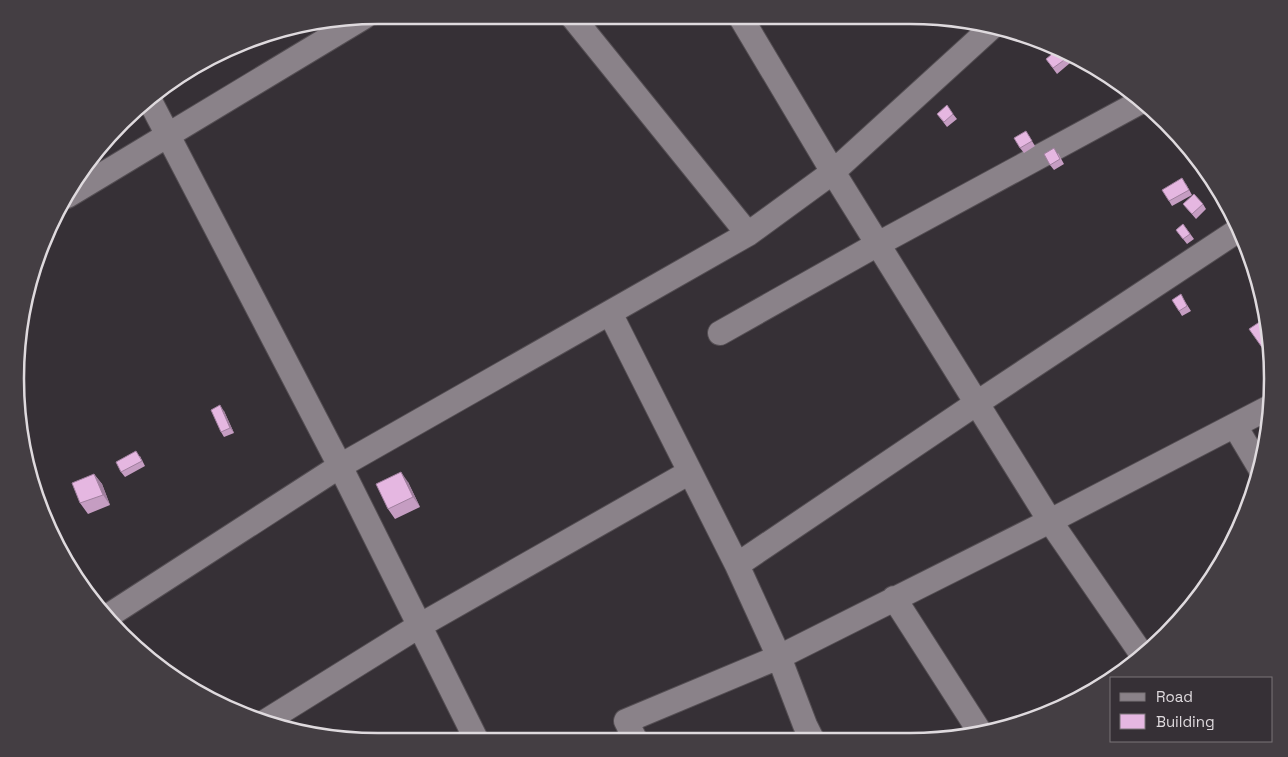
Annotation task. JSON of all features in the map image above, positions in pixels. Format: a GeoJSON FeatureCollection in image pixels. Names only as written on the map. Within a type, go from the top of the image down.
{"type":"FeatureCollection","features":[{"type":"Feature","properties":{"kind":"street"},"geometry":{"type":"LineString","coordinates":[[578,24],[748,234]]}},
{"type":"Feature","properties":{"kind":"street"},"geometry":{"type":"LineString","coordinates":[[745,24],[833,172],[1050,521],[1138,649]]}},
{"type":"Feature","properties":{"kind":"street"},"geometry":{"type":"LineString","coordinates":[[79,189],[350,25]]}},
{"type":"Feature","properties":{"kind":"street"},"geometry":{"type":"LineString","coordinates":[[113,613],[340,466],[748,234],[833,172],[986,33]]}},
{"type":"Feature","properties":{"kind":"street"},"geometry":{"type":"LineString","coordinates":[[720,334],[878,244],[1135,105]]}},
{"type":"Feature","properties":{"kind":"street"},"geometry":{"type":"LineString","coordinates":[[153,106],[340,466],[473,733]]}},
{"type":"Feature","properties":{"kind":"street"},"geometry":{"type":"LineString","coordinates":[[737,565],[1233,234]]}},
{"type":"Feature","properties":{"kind":"street"},"geometry":{"type":"LineString","coordinates":[[610,313],[737,565],[779,657],[809,733]]}},
{"type":"Feature","properties":{"kind":"street"},"geometry":{"type":"LineString","coordinates":[[632,733],[626,721],[779,657],[1050,521],[1262,411]]}},
{"type":"Feature","properties":{"kind":"street"},"geometry":{"type":"LineString","coordinates":[[1234,426],[1254,459]]}},
{"type":"Feature","properties":{"kind":"street"},"geometry":{"type":"LineString","coordinates":[[274,717],[419,626],[690,472]]}},
{"type":"Feature","properties":{"kind":"street"},"geometry":{"type":"LineString","coordinates":[[894,598],[976,726]]}},
{"type":"Feature","properties":{"kind":"building"},"geometry":{"type":"Polygon","coordinates":[[[1052,54],[1065,60],[1053,68],[1046,59],[1052,54]]]}},
{"type":"Feature","properties":{"kind":"building"},"geometry":{"type":"Polygon","coordinates":[[[947,105],[953,114],[944,122],[937,114],[947,105]]]}},
{"type":"Feature","properties":{"kind":"building"},"geometry":{"type":"Polygon","coordinates":[[[1026,131],[1032,141],[1020,148],[1014,138],[1026,131]]]}},
{"type":"Feature","properties":{"kind":"building"},"geometry":{"type":"Polygon","coordinates":[[[1054,148],[1060,159],[1050,165],[1044,154],[1054,148]]]}},
{"type":"Feature","properties":{"kind":"building"},"geometry":{"type":"Polygon","coordinates":[[[1182,178],[1189,190],[1169,201],[1162,190],[1182,178]]]}},
{"type":"Feature","properties":{"kind":"building"},"geometry":{"type":"Polygon","coordinates":[[[1194,194],[1203,204],[1192,214],[1183,204],[1194,194]]]}},
{"type":"Feature","properties":{"kind":"building"},"geometry":{"type":"Polygon","coordinates":[[[1183,224],[1190,234],[1183,239],[1176,230],[1183,224]]]}},
{"type":"Feature","properties":{"kind":"building"},"geometry":{"type":"Polygon","coordinates":[[[1181,294],[1187,306],[1179,311],[1172,300],[1181,294]]]}},
{"type":"Feature","properties":{"kind":"building"},"geometry":{"type":"Polygon","coordinates":[[[1259,322],[1262,348],[1249,329],[1259,322]]]}},
{"type":"Feature","properties":{"kind":"building"},"geometry":{"type":"Polygon","coordinates":[[[220,405],[230,428],[221,432],[211,410],[220,405]]]}},
{"type":"Feature","properties":{"kind":"building"},"geometry":{"type":"Polygon","coordinates":[[[136,451],[142,461],[121,472],[116,462],[136,451]]]}},
{"type":"Feature","properties":{"kind":"building"},"geometry":{"type":"Polygon","coordinates":[[[401,472],[413,497],[388,509],[376,484],[401,472]]]}},
{"type":"Feature","properties":{"kind":"building"},"geometry":{"type":"Polygon","coordinates":[[[94,474],[103,495],[80,503],[72,483],[94,474]]]}}]}
